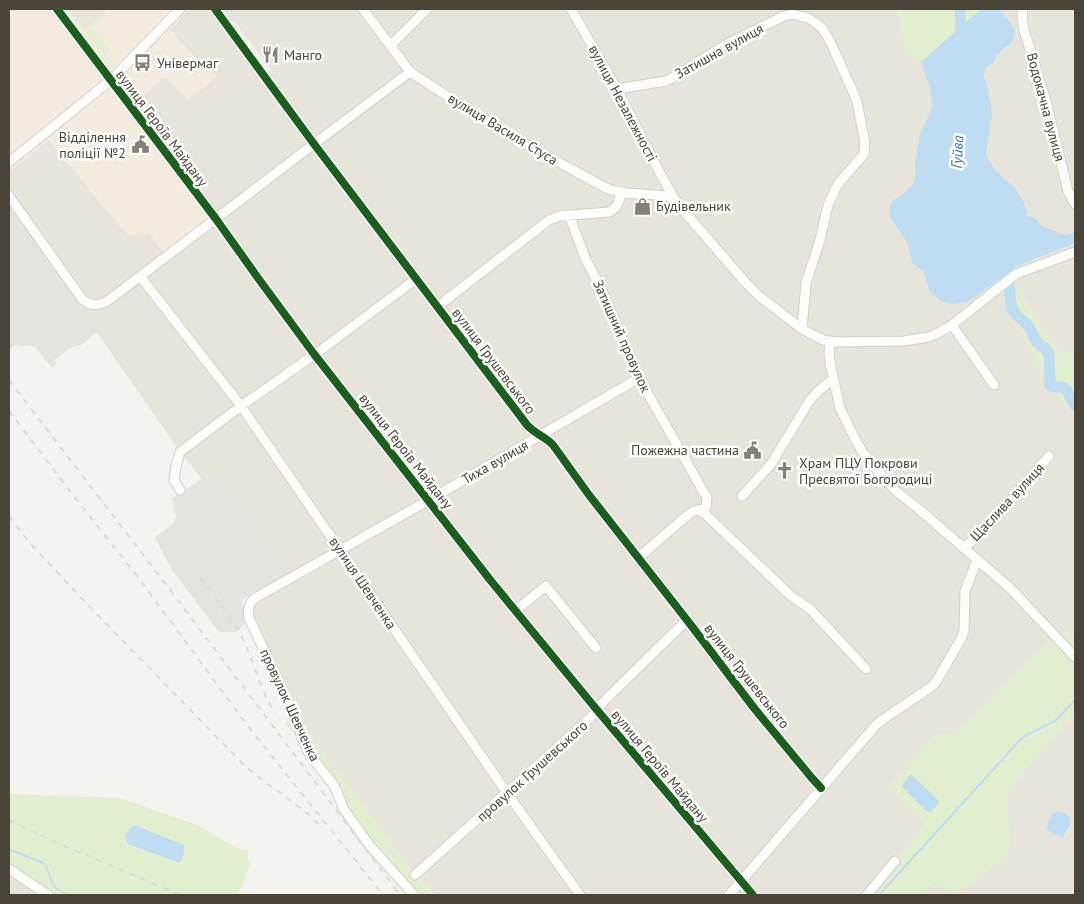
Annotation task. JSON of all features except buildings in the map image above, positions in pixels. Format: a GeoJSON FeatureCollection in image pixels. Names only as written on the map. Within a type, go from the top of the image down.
{"type":"FeatureCollection","features":[{"type":"Feature","properties":{"kind":"street","name":"вулиця Героїв Майдану"},"geometry":{"type":"LineString","coordinates":[[57,9],[216,219],[314,354],[491,580],[752,895]]}},
{"type":"Feature","properties":{"kind":"street"},"geometry":{"type":"LineString","coordinates":[[9,162],[111,80],[180,9]]}},
{"type":"Feature","properties":{"kind":"street","name":"вулиця Грушевського"},"geometry":{"type":"LineString","coordinates":[[216,9],[314,144],[528,426],[553,445],[589,495],[754,708],[821,788]]}},
{"type":"Feature","properties":{"kind":"street","name":"вулиця Василя Стуса"},"geometry":{"type":"LineString","coordinates":[[363,9],[410,72],[505,132],[592,181],[610,189],[621,193],[674,198]]}},
{"type":"Feature","properties":{"kind":"street"},"geometry":{"type":"LineString","coordinates":[[390,46],[428,9]]}},
{"type":"Feature","properties":{"kind":"street","name":"вулиця Незалежності"},"geometry":{"type":"LineString","coordinates":[[571,9],[617,89],[661,175],[683,210],[752,290],[782,316],[816,337],[830,342]]}},
{"type":"Feature","properties":{"kind":"street","name":"Водокачна вулиця"},"geometry":{"type":"LineString","coordinates":[[1024,9],[1022,16],[1024,30],[1045,97],[1068,190],[1075,204]]}},
{"type":"Feature","properties":{"kind":"street","name":"Затишна вулиця"},"geometry":{"type":"LineString","coordinates":[[617,89],[666,81],[727,44],[791,11],[808,18],[823,29],[857,102],[865,143],[864,154],[838,184],[828,205],[820,240],[806,283],[802,329]]}},
{"type":"Feature","properties":{"kind":"street"},"geometry":{"type":"LineString","coordinates":[[9,196],[82,299],[92,306],[104,304],[410,72]]}},
{"type":"Feature","properties":{"kind":"street"},"geometry":{"type":"LineString","coordinates":[[437,307],[549,220],[560,216],[605,213],[614,210],[621,193]]}},
{"type":"Feature","properties":{"kind":"street","name":"Затишний провулок"},"geometry":{"type":"LineString","coordinates":[[569,215],[586,260],[601,288],[639,378],[707,498],[702,509]]}},
{"type":"Feature","properties":{"kind":"street"},"geometry":{"type":"LineString","coordinates":[[830,342],[918,340],[932,336],[952,325],[1016,274],[1075,252]]}},
{"type":"Feature","properties":{"kind":"street","name":"вулиця Шевченка"},"geometry":{"type":"LineString","coordinates":[[140,276],[241,406],[507,793],[580,895]]}},
{"type":"Feature","properties":{"kind":"street"},"geometry":{"type":"LineString","coordinates":[[180,490],[174,480],[180,452],[416,278]]}},
{"type":"Feature","properties":{"kind":"street"},"geometry":{"type":"LineString","coordinates":[[952,325],[994,385]]}},
{"type":"Feature","properties":{"kind":"street","name":"Щаслива вулиця"},"geometry":{"type":"LineString","coordinates":[[830,342],[828,352],[840,408],[863,453],[897,492],[1010,588],[1075,657]]}},
{"type":"Feature","properties":{"kind":"street","name":"Тиха вулиця"},"geometry":{"type":"LineString","coordinates":[[249,606],[250,602],[255,598],[639,378]]}},
{"type":"Feature","properties":{"kind":"street"},"geometry":{"type":"LineString","coordinates":[[742,496],[772,464],[810,400],[833,379]]}},
{"type":"Feature","properties":{"kind":"street","name":"Щаслива вулиця"},"geometry":{"type":"LineString","coordinates":[[964,548],[991,522],[1050,456]]}},
{"type":"Feature","properties":{"kind":"street"},"geometry":{"type":"LineString","coordinates":[[638,558],[689,514],[702,509],[791,596],[810,609],[866,669]]}},
{"type":"Feature","properties":{"kind":"street","name":"Щаслива вулиця"},"geometry":{"type":"LineString","coordinates":[[729,895],[876,725],[931,687],[939,678],[964,631],[965,591],[977,560]]}},
{"type":"Feature","properties":{"kind":"street"},"geometry":{"type":"LineString","coordinates":[[516,610],[546,586],[596,648]]}},
{"type":"Feature","properties":{"kind":"street","name":"провулок Шевченка"},"geometry":{"type":"LineString","coordinates":[[249,606],[249,618],[293,713],[308,752],[333,784],[343,808],[370,846],[414,895]]}},
{"type":"Feature","properties":{"kind":"street","name":"провулок Грушевського"},"geometry":{"type":"LineString","coordinates":[[415,875],[585,723],[687,620]]}},
{"type":"Feature","properties":{"kind":"street"},"geometry":{"type":"LineString","coordinates":[[867,895],[895,861]]}},
{"type":"Feature","properties":{"kind":"street"},"geometry":{"type":"LineString","coordinates":[[9,869],[48,895]]}},
{"type":"Feature","properties":{"kind":"shaded area"},"geometry":{"type":"Polygon","coordinates":[[[9,9],[190,9],[170,30],[217,77],[188,100],[165,77],[137,101],[205,193],[199,198],[216,219],[166,256],[149,233],[128,236],[49,140],[9,172],[9,9]]]}},
{"type":"Feature","properties":{"kind":"shaded area"},"geometry":{"type":"Polygon","coordinates":[[[67,9],[108,9],[83,29],[67,9]]]}},
{"type":"Feature","properties":{"kind":"shaded area"},"geometry":{"type":"Polygon","coordinates":[[[190,9],[208,9],[231,40],[236,37],[265,77],[271,70],[234,21],[227,25],[215,9],[1075,9],[1075,354],[1059,350],[1053,345],[1013,282],[1048,386],[1075,414],[1075,895],[435,895],[415,875],[293,713],[249,618],[249,606],[296,575],[223,473],[202,479],[180,452],[87,318],[93,313],[9,196],[9,172],[49,140],[128,236],[199,198],[204,193],[136,101],[165,77],[216,76],[170,30],[190,9]]]}},
{"type":"Feature","properties":{"kind":"shaded area"},"geometry":{"type":"Polygon","coordinates":[[[9,196],[93,313],[87,318],[97,332],[81,345],[72,347],[54,360],[57,364],[52,368],[36,348],[30,345],[20,346],[18,344],[9,348],[9,196]]]}},
{"type":"Feature","properties":{"kind":"shaded area"},"geometry":{"type":"Polygon","coordinates":[[[223,473],[293,571],[242,600],[245,624],[236,632],[219,632],[172,570],[155,538],[173,524],[176,517],[172,498],[202,479],[223,473]]]}},
{"type":"Feature","properties":{"kind":"shaded area"},"geometry":{"type":"Polygon","coordinates":[[[9,869],[48,895],[9,895],[9,869]]]}},
{"type":"Feature","properties":{"kind":"green space"},"geometry":{"type":"Polygon","coordinates":[[[896,9],[981,9],[921,62],[910,56],[905,48],[900,34],[900,19],[896,9]]]}},
{"type":"Feature","properties":{"kind":"green space"},"geometry":{"type":"Polygon","coordinates":[[[104,12],[90,28],[110,49],[105,54],[112,61],[110,63],[84,29],[104,12]]]}},
{"type":"Feature","properties":{"kind":"green space"},"geometry":{"type":"Polygon","coordinates":[[[1013,282],[1053,345],[1059,350],[1075,354],[1075,414],[1048,387],[1001,292],[1013,282]]]}},
{"type":"Feature","properties":{"kind":"green space"},"geometry":{"type":"Polygon","coordinates":[[[1065,631],[1075,635],[1075,713],[1011,788],[1007,798],[1011,848],[1007,857],[953,895],[936,882],[933,882],[920,895],[867,895],[924,826],[923,820],[891,789],[893,782],[933,736],[957,733],[1060,632],[1065,631]]]}},
{"type":"Feature","properties":{"kind":"green space"},"geometry":{"type":"Polygon","coordinates":[[[293,713],[415,875],[433,895],[414,895],[390,869],[308,752],[285,723],[293,713]]]}},
{"type":"Feature","properties":{"kind":"green space"},"geometry":{"type":"Polygon","coordinates":[[[9,794],[119,798],[197,825],[235,847],[248,850],[248,860],[252,861],[238,895],[48,895],[9,869],[9,794]]]}},
{"type":"Feature","properties":{"kind":"water"},"geometry":{"type":"Polygon","coordinates":[[[981,9],[999,9],[1012,25],[1015,32],[1011,43],[998,54],[993,63],[985,68],[984,77],[992,113],[986,152],[988,159],[996,171],[1017,190],[1028,212],[1027,216],[1035,218],[1042,226],[1059,233],[1066,235],[1075,233],[1075,243],[1016,266],[1008,275],[972,299],[953,304],[941,301],[930,292],[921,269],[912,263],[908,244],[891,218],[889,211],[893,201],[907,191],[914,182],[920,136],[932,107],[930,88],[921,62],[981,9]]]}},
{"type":"Feature","properties":{"kind":"water"},"geometry":{"type":"Polygon","coordinates":[[[911,774],[938,800],[938,804],[931,812],[927,812],[902,787],[911,774]]]}},
{"type":"Feature","properties":{"kind":"water"},"geometry":{"type":"Polygon","coordinates":[[[1059,811],[1065,813],[1070,819],[1070,825],[1061,838],[1046,827],[1052,814],[1059,811]]]}},
{"type":"Feature","properties":{"kind":"water"},"geometry":{"type":"Polygon","coordinates":[[[133,826],[184,845],[184,854],[180,862],[128,844],[125,837],[133,826]]]}},
{"type":"Feature","properties":{"kind":"waterway","name":"Гуйва"},"geometry":{"type":"LineString","coordinates":[[960,9],[962,42]]}},
{"type":"Feature","properties":{"kind":"waterway","name":"Гуйва"},"geometry":{"type":"LineString","coordinates":[[1009,284],[1014,312],[1027,324],[1037,342],[1045,348],[1049,355],[1050,385],[1066,389],[1075,406]]}},
{"type":"Feature","properties":{"kind":"waterway"},"geometry":{"type":"LineString","coordinates":[[879,895],[1020,740],[1055,721],[1075,700]]}},
{"type":"Feature","properties":{"kind":"waterway"},"geometry":{"type":"LineString","coordinates":[[9,849],[43,863],[54,886],[68,895]]}},
{"type":"Feature","properties":{"kind":"railway"},"geometry":{"type":"LineString","coordinates":[[9,380],[400,895]]}},
{"type":"Feature","properties":{"kind":"railway"},"geometry":{"type":"LineString","coordinates":[[9,411],[137,576],[250,729],[383,895]]}},
{"type":"Feature","properties":{"kind":"railway"},"geometry":{"type":"LineString","coordinates":[[9,516],[29,542],[86,603],[244,765],[312,817],[320,826]]}},
{"type":"Feature","properties":{"kind":"railway"},"geometry":{"type":"LineString","coordinates":[[200,577],[235,624],[275,714]]}},
{"type":"Feature","properties":{"kind":"railway"},"geometry":{"type":"LineString","coordinates":[[9,820],[53,841],[180,895]]}},
{"type":"Feature","properties":{"kind":"cycle path"},"geometry":{"type":"LineString","coordinates":[[57,9],[216,219],[314,354],[491,581],[753,895]]}},
{"type":"Feature","properties":{"kind":"cycle path"},"geometry":{"type":"LineString","coordinates":[[215,9],[314,144],[527,425],[553,445],[589,495],[754,708],[821,788]]}},
{"type":"Feature","properties":{"kind":"place","name":"Манго"},"geometry":{"type":"Point","coordinates":[270,55]}},
{"type":"Feature","properties":{"kind":"place","name":"Універмаг"},"geometry":{"type":"Point","coordinates":[143,63]}},
{"type":"Feature","properties":{"kind":"place","name":"Відділення поліції №2"},"geometry":{"type":"Point","coordinates":[140,145]}},
{"type":"Feature","properties":{"kind":"place","name":"Будівельник"},"geometry":{"type":"Point","coordinates":[642,206]}},
{"type":"Feature","properties":{"kind":"place","name":"Пожежна частина"},"geometry":{"type":"Point","coordinates":[753,450]}},
{"type":"Feature","properties":{"kind":"place","name":"Храм ПЦУ Покрови Пресвятої Богородиці"},"geometry":{"type":"Point","coordinates":[785,471]}}]}
